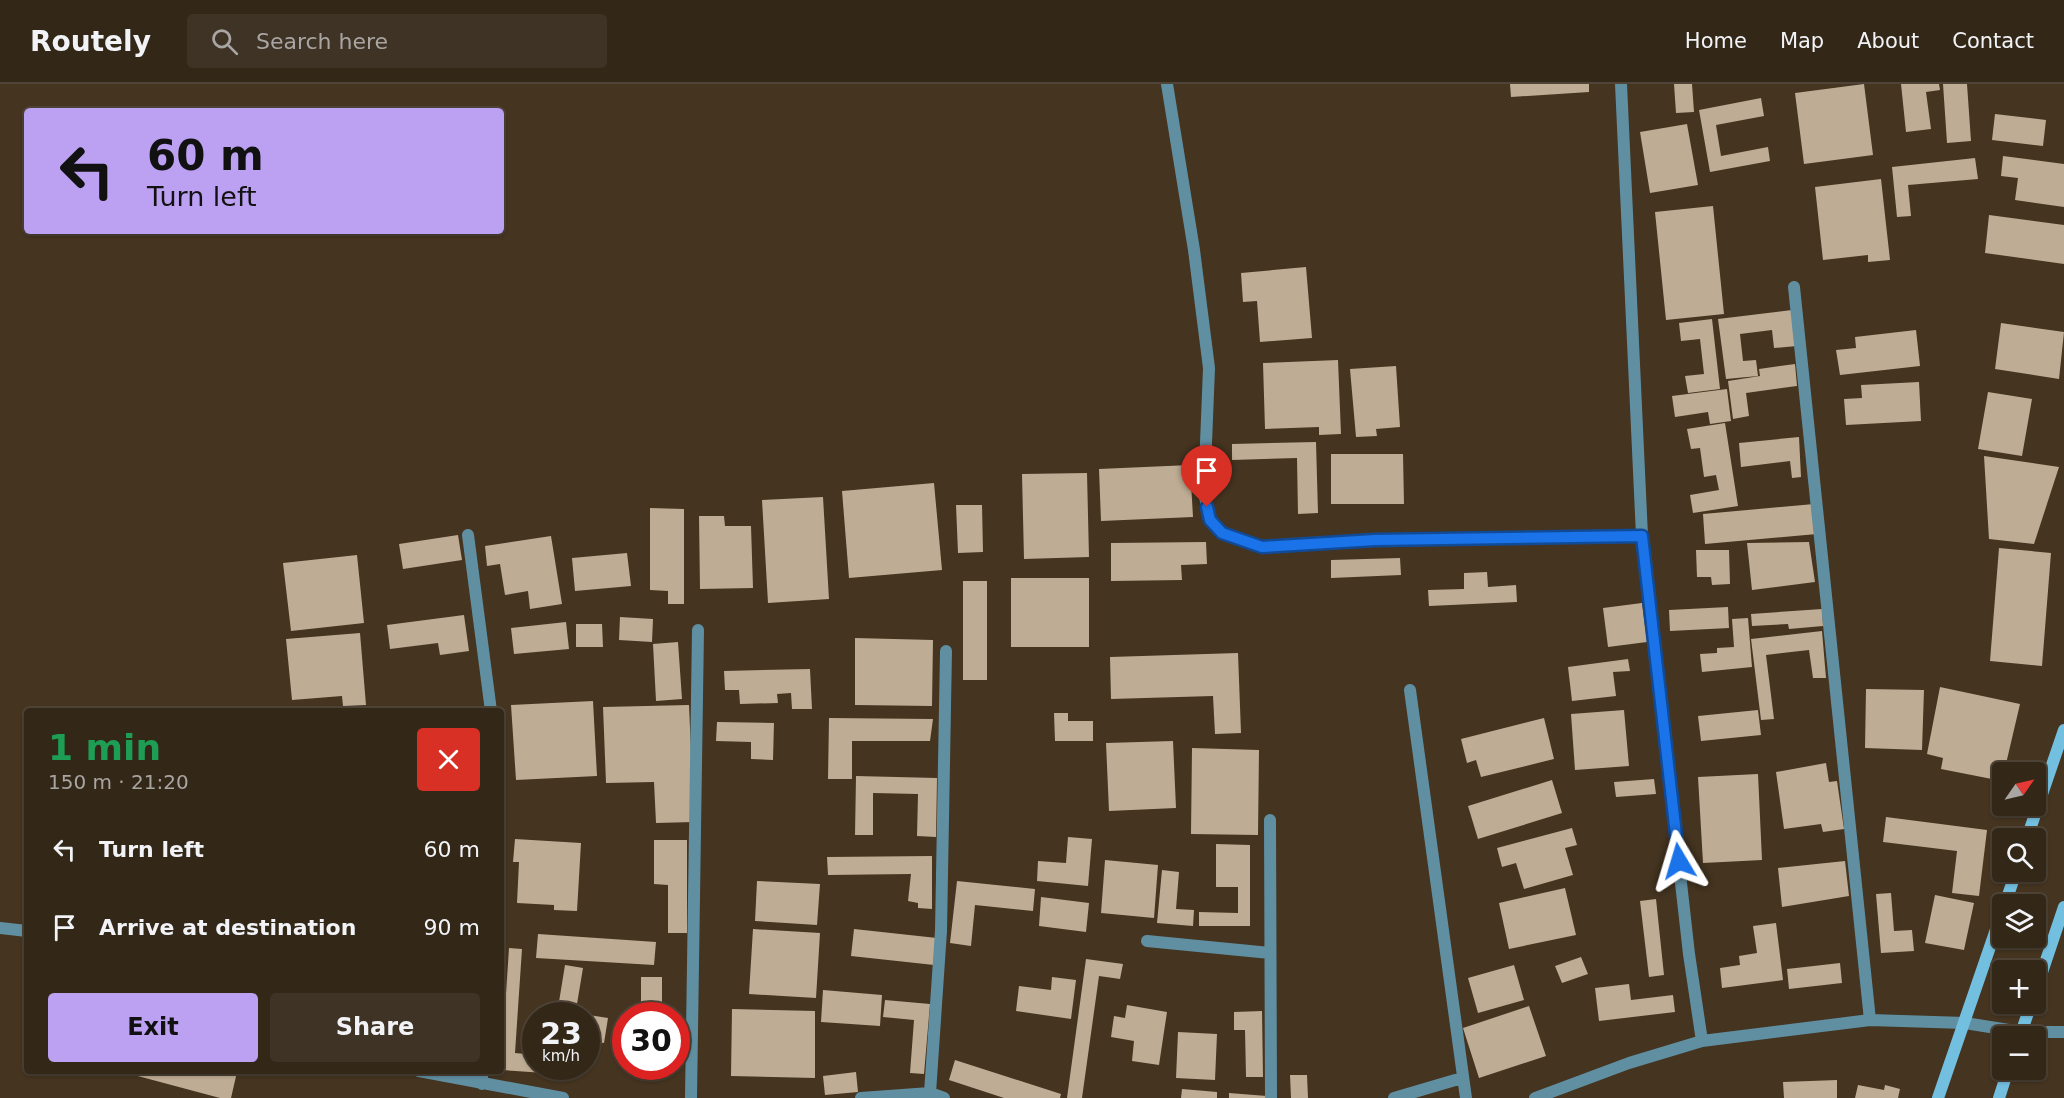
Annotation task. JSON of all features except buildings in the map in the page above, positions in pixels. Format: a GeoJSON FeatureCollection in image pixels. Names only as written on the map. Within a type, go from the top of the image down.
{"type":"FeatureCollection","features":[{"type":"Feature","properties":{"kind":"main road"},"geometry":{"type":"LineString","coordinates":[[2030,828],[2064,730]]}},
{"type":"Feature","properties":{"kind":"main road"},"geometry":{"type":"LineString","coordinates":[[2046,960],[2064,907]]}},
{"type":"Feature","properties":{"kind":"main road"},"geometry":{"type":"LineString","coordinates":[[1938,1098],[1992,942]]}},
{"type":"Feature","properties":{"kind":"main road"},"geometry":{"type":"LineString","coordinates":[[1998,1098],[2004,1080]]}},
{"type":"Feature","properties":{"kind":"street"},"geometry":{"type":"LineString","coordinates":[[1167,84],[1194,250],[1209,368],[1204,493],[1210,520],[1222,533],[1262,547],[1375,540],[1642,536]]}},
{"type":"Feature","properties":{"kind":"street"},"geometry":{"type":"LineString","coordinates":[[1621,84],[1642,536],[1689,954],[1702,1041]]}},
{"type":"Feature","properties":{"kind":"street"},"geometry":{"type":"LineString","coordinates":[[1794,287],[1870,1020]]}},
{"type":"Feature","properties":{"kind":"street"},"geometry":{"type":"LineString","coordinates":[[468,535],[491,708]]}},
{"type":"Feature","properties":{"kind":"street"},"geometry":{"type":"LineString","coordinates":[[691,1098],[698,630]]}},
{"type":"Feature","properties":{"kind":"street"},"geometry":{"type":"LineString","coordinates":[[930,1093],[941,931],[946,651]]}},
{"type":"Feature","properties":{"kind":"street"},"geometry":{"type":"LineString","coordinates":[[1410,690],[1466,1098]]}},
{"type":"Feature","properties":{"kind":"street"},"geometry":{"type":"LineString","coordinates":[[1270,820],[1271,1098]]}},
{"type":"Feature","properties":{"kind":"street"},"geometry":{"type":"LineString","coordinates":[[0,928],[24,931]]}},
{"type":"Feature","properties":{"kind":"street"},"geometry":{"type":"LineString","coordinates":[[1147,941],[1270,953]]}},
{"type":"Feature","properties":{"kind":"street"},"geometry":{"type":"LineString","coordinates":[[1535,1098],[1702,1041],[1870,1020],[1965,1023],[1992,1028]]}},
{"type":"Feature","properties":{"kind":"street"},"geometry":{"type":"LineString","coordinates":[[2046,1033],[2064,1032]]}},
{"type":"Feature","properties":{"kind":"street"},"geometry":{"type":"LineString","coordinates":[[434,1074],[563,1098]]}},
{"type":"Feature","properties":{"kind":"street"},"geometry":{"type":"LineString","coordinates":[[482,1074],[482,1084]]}},
{"type":"Feature","properties":{"kind":"street"},"geometry":{"type":"LineString","coordinates":[[1394,1098],[1462,1078]]}},
{"type":"Feature","properties":{"kind":"street"},"geometry":{"type":"LineString","coordinates":[[861,1098],[930,1093],[944,1098]]}},
{"type":"Feature","properties":{"kind":"route"},"geometry":{"type":"LineString","coordinates":[[1207,507],[1210,520],[1222,533],[1262,547],[1375,540],[1642,536],[1679,861]]}}]}
